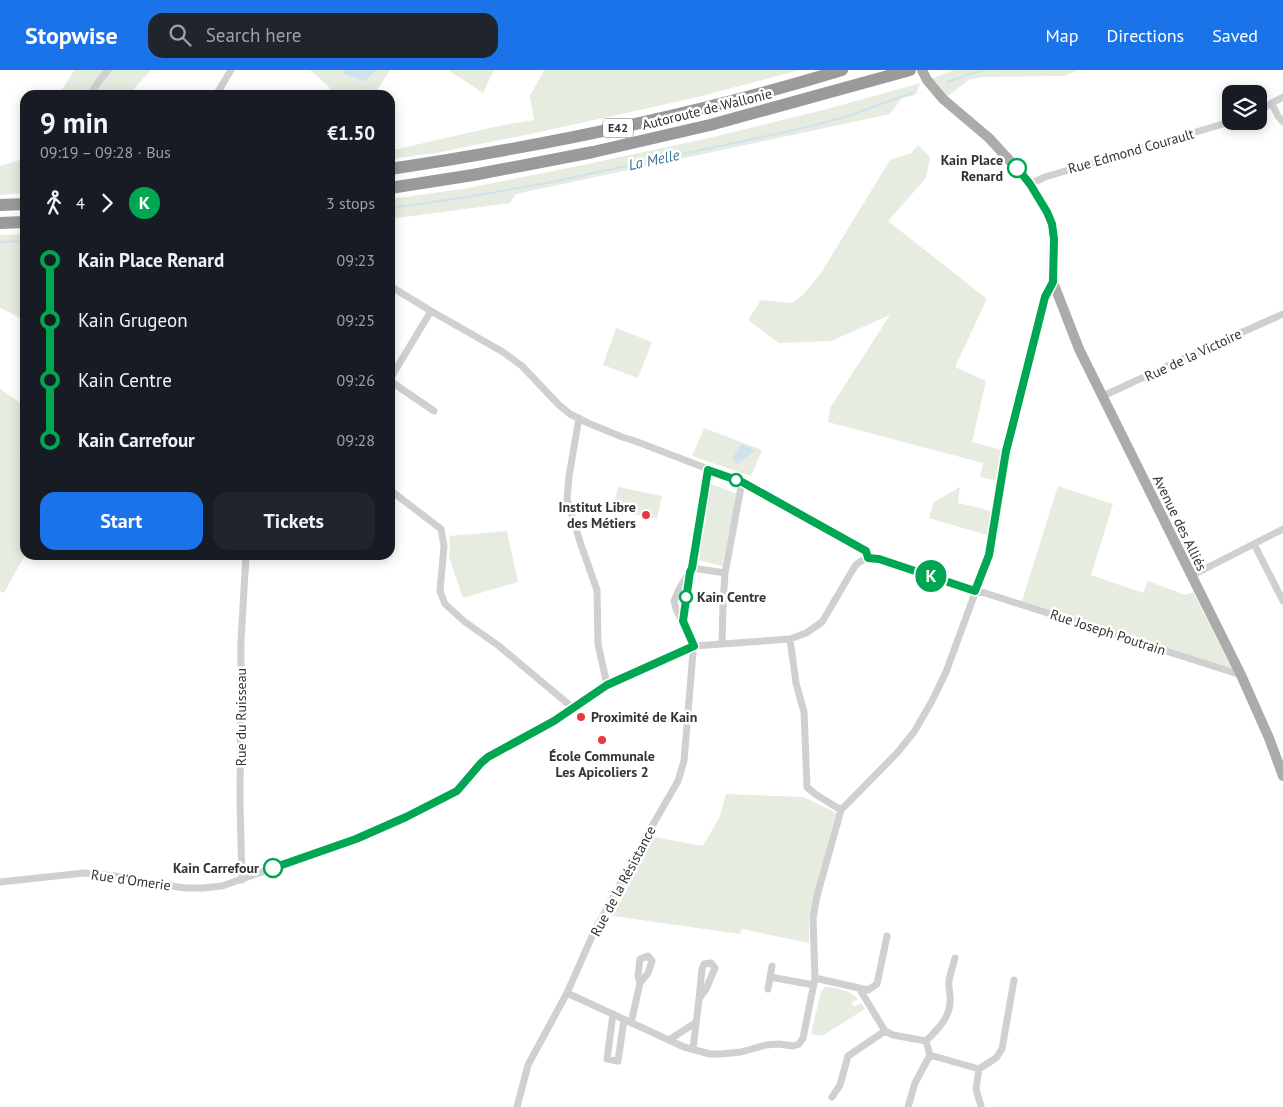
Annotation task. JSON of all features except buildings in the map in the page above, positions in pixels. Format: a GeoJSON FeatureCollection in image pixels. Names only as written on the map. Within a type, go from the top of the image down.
{"type":"FeatureCollection","features":[{"type":"Feature","properties":{"kind":"highway","name":"Autoroute de Wallonie"},"geometry":{"type":"LineString","coordinates":[[395,168],[470,157],[588,135],[706,107],[842,70]]}},
{"type":"Feature","properties":{"kind":"highway","name":"Autoroute de Wallonie"},"geometry":{"type":"LineString","coordinates":[[395,187],[473,175],[602,150],[710,125],[905,72]]}},
{"type":"Feature","properties":{"kind":"highway"},"geometry":{"type":"LineString","coordinates":[[0,205],[20,204]]}},
{"type":"Feature","properties":{"kind":"highway"},"geometry":{"type":"LineString","coordinates":[[0,224],[20,222]]}},
{"type":"Feature","properties":{"kind":"main road"},"geometry":{"type":"LineString","coordinates":[[922,70],[927,80],[943,99],[989,138],[1030,184],[1052,224],[1054,239],[1053,282]]}},
{"type":"Feature","properties":{"kind":"main road","name":"Avenue des Alliés"},"geometry":{"type":"LineString","coordinates":[[1053,282],[1079,349],[1241,675],[1269,738],[1283,776]]}},
{"type":"Feature","properties":{"kind":"street"},"geometry":{"type":"LineString","coordinates":[[93,90],[108,70]]}},
{"type":"Feature","properties":{"kind":"street"},"geometry":{"type":"LineString","coordinates":[[219,90],[232,70]]}},
{"type":"Feature","properties":{"kind":"street"},"geometry":{"type":"LineString","coordinates":[[1267,106],[1283,97]]}},
{"type":"Feature","properties":{"kind":"street"},"geometry":{"type":"LineString","coordinates":[[1272,104],[1283,122]]}},
{"type":"Feature","properties":{"kind":"street","name":"Rue Edmond Courault"},"geometry":{"type":"LineString","coordinates":[[1030,184],[1045,177],[1222,124]]}},
{"type":"Feature","properties":{"kind":"street"},"geometry":{"type":"LineString","coordinates":[[567,993],[684,1047],[710,1054],[741,1052],[766,1045],[792,1046],[798,1044],[803,1038],[814,981],[813,918],[840,810],[897,753],[914,732],[946,672],[989,555],[1009,441],[1045,297],[1053,282]]}},
{"type":"Feature","properties":{"kind":"street"},"geometry":{"type":"LineString","coordinates":[[395,289],[503,352],[522,366],[570,414],[622,437],[742,482],[866,551],[868,558],[855,566],[822,622],[790,639],[796,683],[804,712],[807,787],[840,810]]}},
{"type":"Feature","properties":{"kind":"street"},"geometry":{"type":"LineString","coordinates":[[395,372],[431,311]]}},
{"type":"Feature","properties":{"kind":"street","name":"Rue de la Victoire"},"geometry":{"type":"LineString","coordinates":[[1103,396],[1283,314]]}},
{"type":"Feature","properties":{"kind":"street"},"geometry":{"type":"LineString","coordinates":[[395,384],[434,411]]}},
{"type":"Feature","properties":{"kind":"street"},"geometry":{"type":"LineString","coordinates":[[580,418],[567,499],[580,545],[597,590],[598,644],[607,685]]}},
{"type":"Feature","properties":{"kind":"street"},"geometry":{"type":"LineString","coordinates":[[694,646],[674,602],[679,589],[691,570],[708,470]]}},
{"type":"Feature","properties":{"kind":"street"},"geometry":{"type":"LineString","coordinates":[[722,643],[722,605],[725,573],[742,482]]}},
{"type":"Feature","properties":{"kind":"street"},"geometry":{"type":"LineString","coordinates":[[395,494],[441,529],[444,546],[440,591],[445,604],[573,708]]}},
{"type":"Feature","properties":{"kind":"street"},"geometry":{"type":"LineString","coordinates":[[1191,576],[1283,529]]}},
{"type":"Feature","properties":{"kind":"street"},"geometry":{"type":"LineString","coordinates":[[1254,544],[1283,601]]}},
{"type":"Feature","properties":{"kind":"street","name":"Rue Joseph Poutrain"},"geometry":{"type":"LineString","coordinates":[[868,558],[879,559],[1241,675]]}},
{"type":"Feature","properties":{"kind":"street","name":"Rue du Ruisseau"},"geometry":{"type":"LineString","coordinates":[[242,880],[240,805],[241,650],[246,560]]}},
{"type":"Feature","properties":{"kind":"street"},"geometry":{"type":"LineString","coordinates":[[691,570],[725,573]]}},
{"type":"Feature","properties":{"kind":"street","name":"Rue d'Omerie"},"geometry":{"type":"LineString","coordinates":[[0,882],[84,873],[116,876],[185,888],[222,886],[242,880],[356,839],[406,817],[457,791],[488,757],[537,731],[607,685],[694,646],[790,639]]}},
{"type":"Feature","properties":{"kind":"street","name":"Rue de la Résistance"},"geometry":{"type":"LineString","coordinates":[[517,1107],[528,1065],[567,993],[594,932],[678,781],[684,761],[694,646]]}},
{"type":"Feature","properties":{"kind":"street"},"geometry":{"type":"LineString","coordinates":[[770,977],[814,981],[868,990],[877,984],[887,936]]}},
{"type":"Feature","properties":{"kind":"street"},"geometry":{"type":"LineString","coordinates":[[926,1041],[948,1015],[950,1004],[948,983],[955,958]]}},
{"type":"Feature","properties":{"kind":"street"},"geometry":{"type":"LineString","coordinates":[[768,989],[772,966]]}},
{"type":"Feature","properties":{"kind":"street"},"geometry":{"type":"LineString","coordinates":[[930,1055],[979,1069],[996,1058],[1002,1049],[1014,980]]}},
{"type":"Feature","properties":{"kind":"street"},"geometry":{"type":"LineString","coordinates":[[631,1023],[640,983]]}},
{"type":"Feature","properties":{"kind":"street"},"geometry":{"type":"LineString","coordinates":[[858,988],[885,1031],[893,1035],[926,1041]]}},
{"type":"Feature","properties":{"kind":"street"},"geometry":{"type":"LineString","coordinates":[[693,1049],[699,999]]}},
{"type":"Feature","properties":{"kind":"street"},"geometry":{"type":"LineString","coordinates":[[613,1014],[607,1059],[618,1061],[624,1020]]}},
{"type":"Feature","properties":{"kind":"street"},"geometry":{"type":"LineString","coordinates":[[668,1040],[695,1023]]}},
{"type":"Feature","properties":{"kind":"street"},"geometry":{"type":"LineString","coordinates":[[832,1097],[840,1085],[848,1056],[885,1031]]}},
{"type":"Feature","properties":{"kind":"street"},"geometry":{"type":"LineString","coordinates":[[908,1107],[915,1083],[930,1055],[926,1041]]}},
{"type":"Feature","properties":{"kind":"street"},"geometry":{"type":"LineString","coordinates":[[979,1069],[976,1090],[983,1106]]}},
{"type":"Feature","properties":{"kind":"shaded area"},"geometry":{"type":"Polygon","coordinates":[[[74,70],[151,70],[133,90],[62,90],[74,70]]]}},
{"type":"Feature","properties":{"kind":"shaded area"},"geometry":{"type":"Polygon","coordinates":[[[310,70],[390,70],[377,90],[329,90],[330,88],[310,70]]]}},
{"type":"Feature","properties":{"kind":"shaded area"},"geometry":{"type":"Polygon","coordinates":[[[448,70],[494,70],[483,93],[448,70]]]}},
{"type":"Feature","properties":{"kind":"shaded area"},"geometry":{"type":"Polygon","coordinates":[[[544,70],[800,70],[694,98],[535,133],[436,153],[395,158],[395,149],[498,126],[534,120],[530,96],[544,70]]]}},
{"type":"Feature","properties":{"kind":"shaded area"},"geometry":{"type":"Polygon","coordinates":[[[954,70],[1078,70],[1065,76],[983,77],[970,79],[945,98],[931,79],[954,70]]]}},
{"type":"Feature","properties":{"kind":"shaded area"},"geometry":{"type":"Polygon","coordinates":[[[921,83],[915,95],[902,98],[890,114],[516,194],[510,203],[395,218],[395,198],[463,189],[578,166],[709,138],[823,110],[921,83]]]}},
{"type":"Feature","properties":{"kind":"shaded area"},"geometry":{"type":"Polygon","coordinates":[[[918,145],[930,157],[926,178],[888,221],[987,299],[955,367],[986,381],[972,442],[1006,451],[1002,482],[980,477],[983,463],[828,422],[830,408],[890,315],[831,341],[779,343],[748,320],[761,300],[792,303],[802,296],[821,273],[890,160],[911,153],[918,145]]]}},
{"type":"Feature","properties":{"kind":"shaded area"},"geometry":{"type":"Polygon","coordinates":[[[20,160],[20,193],[0,195],[0,166],[20,160]]]}},
{"type":"Feature","properties":{"kind":"shaded area"},"geometry":{"type":"Polygon","coordinates":[[[20,234],[20,318],[0,308],[0,235],[20,234]]]}},
{"type":"Feature","properties":{"kind":"shaded area"},"geometry":{"type":"Polygon","coordinates":[[[616,328],[652,342],[638,378],[603,365],[616,328]]]}},
{"type":"Feature","properties":{"kind":"shaded area"},"geometry":{"type":"Polygon","coordinates":[[[0,389],[20,403],[20,560],[22,560],[4,593],[0,591],[0,389]]]}},
{"type":"Feature","properties":{"kind":"shaded area"},"geometry":{"type":"Polygon","coordinates":[[[704,428],[762,450],[751,476],[692,456],[704,428]]]}},
{"type":"Feature","properties":{"kind":"shaded area"},"geometry":{"type":"Polygon","coordinates":[[[711,484],[737,494],[722,566],[697,560],[711,484]]]}},
{"type":"Feature","properties":{"kind":"shaded area"},"geometry":{"type":"Polygon","coordinates":[[[1058,486],[1113,504],[1091,575],[1143,593],[1148,581],[1185,595],[1193,592],[1232,669],[1022,601],[1058,486]]]}},
{"type":"Feature","properties":{"kind":"shaded area"},"geometry":{"type":"Polygon","coordinates":[[[618,487],[662,496],[657,519],[613,510],[618,487]]]}},
{"type":"Feature","properties":{"kind":"shaded area"},"geometry":{"type":"Polygon","coordinates":[[[960,487],[958,503],[992,511],[987,535],[929,518],[934,502],[960,487]]]}},
{"type":"Feature","properties":{"kind":"shaded area"},"geometry":{"type":"Polygon","coordinates":[[[507,531],[518,582],[463,598],[449,557],[449,536],[507,531]]]}},
{"type":"Feature","properties":{"kind":"shaded area"},"geometry":{"type":"Polygon","coordinates":[[[726,794],[804,797],[836,813],[809,917],[809,943],[742,929],[740,934],[613,916],[654,837],[703,846],[720,816],[726,794]]]}},
{"type":"Feature","properties":{"kind":"shaded area"},"geometry":{"type":"Polygon","coordinates":[[[825,987],[838,988],[851,993],[858,999],[851,1003],[854,1007],[861,1003],[865,1009],[822,1036],[811,1034],[821,991],[825,987]]]}},
{"type":"Feature","properties":{"kind":"water"},"geometry":{"type":"Polygon","coordinates":[[[344,70],[376,70],[366,81],[344,74],[344,70]]]}},
{"type":"Feature","properties":{"kind":"water"},"geometry":{"type":"Polygon","coordinates":[[[741,444],[755,450],[737,464],[732,459],[741,444]]]}},
{"type":"Feature","properties":{"kind":"waterway","name":"La Melle"},"geometry":{"type":"LineString","coordinates":[[947,82],[983,70]]}},
{"type":"Feature","properties":{"kind":"waterway","name":"La Melle"},"geometry":{"type":"LineString","coordinates":[[395,207],[547,183],[795,130],[842,118],[912,93]]}},
{"type":"Feature","properties":{"kind":"waterway","name":"La Melle"},"geometry":{"type":"LineString","coordinates":[[0,242],[20,241]]}},
{"type":"Feature","properties":{"kind":"bus line","name":"K"},"geometry":{"type":"LineString","coordinates":[[273,868],[356,839],[406,817],[457,791],[488,757],[554,721],[607,685],[694,646],[683,621],[708,470],[736,479],[790,508],[866,551],[868,558],[879,559],[975,591],[989,555],[1006,451],[1045,297],[1053,282],[1054,239],[1052,224],[1030,184],[1017,168]]}},
{"type":"Feature","properties":{"kind":"place","name":"Kain Place Renard"},"geometry":{"type":"Point","coordinates":[1017,168]}},
{"type":"Feature","properties":{"kind":"place","name":"Institut Libre des Métiers"},"geometry":{"type":"Point","coordinates":[646,515]}},
{"type":"Feature","properties":{"kind":"place","name":"Kain Centre"},"geometry":{"type":"Point","coordinates":[686,597]}},
{"type":"Feature","properties":{"kind":"place","name":"Proximité de Kain"},"geometry":{"type":"Point","coordinates":[581,717]}},
{"type":"Feature","properties":{"kind":"place","name":"École Communale Les Apicoliers 2"},"geometry":{"type":"Point","coordinates":[602,740]}},
{"type":"Feature","properties":{"kind":"place","name":"Kain Carrefour"},"geometry":{"type":"Point","coordinates":[273,868]}}]}
